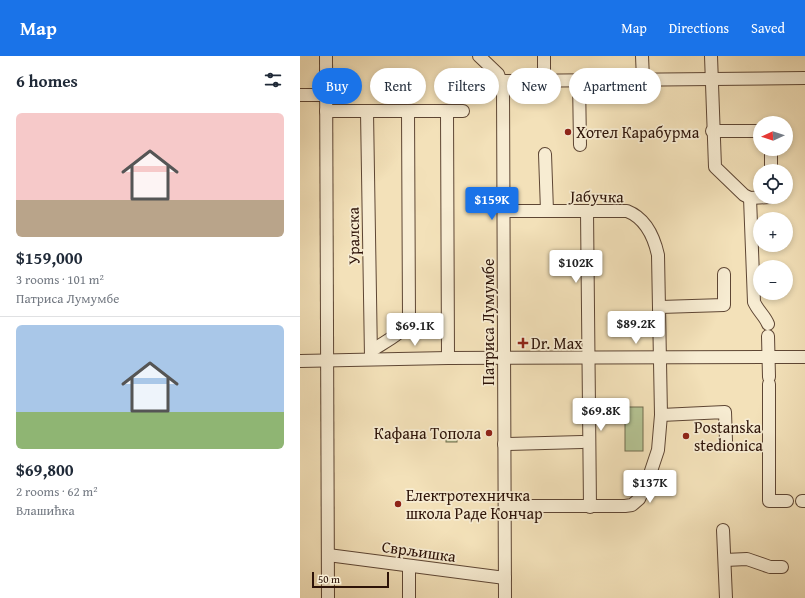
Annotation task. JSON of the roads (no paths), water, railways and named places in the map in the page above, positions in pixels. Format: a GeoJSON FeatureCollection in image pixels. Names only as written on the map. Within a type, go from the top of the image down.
{"type":"FeatureCollection","features":[{"type":"Feature","properties":{"kind":"street","name":"Уралска"},"geometry":{"type":"LineString","coordinates":[[326,56],[326,68]]}},
{"type":"Feature","properties":{"kind":"street"},"geometry":{"type":"LineString","coordinates":[[479,56],[498,74],[502,81],[507,81]]}},
{"type":"Feature","properties":{"kind":"street"},"geometry":{"type":"LineString","coordinates":[[544,56],[544,68]]}},
{"type":"Feature","properties":{"kind":"street"},"geometry":{"type":"LineString","coordinates":[[642,56],[643,68]]}},
{"type":"Feature","properties":{"kind":"street"},"geometry":{"type":"LineString","coordinates":[[711,56],[712,132],[715,167],[744,195],[753,198]]}},
{"type":"Feature","properties":{"kind":"street"},"geometry":{"type":"LineString","coordinates":[[661,79],[805,78]]}},
{"type":"Feature","properties":{"kind":"street","name":"Патриса Лумумбе"},"geometry":{"type":"LineString","coordinates":[[502,81],[504,211],[505,598]]}},
{"type":"Feature","properties":{"kind":"street"},"geometry":{"type":"LineString","coordinates":[[300,95],[312,95]]}},
{"type":"Feature","properties":{"kind":"street","name":"Уралска"},"geometry":{"type":"LineString","coordinates":[[326,104],[328,598]]}},
{"type":"Feature","properties":{"kind":"street"},"geometry":{"type":"LineString","coordinates":[[579,104],[580,145]]}},
{"type":"Feature","properties":{"kind":"street"},"geometry":{"type":"LineString","coordinates":[[326,111],[463,111]]}},
{"type":"Feature","properties":{"kind":"street","name":"Уралска"},"geometry":{"type":"LineString","coordinates":[[367,112],[371,356]]}},
{"type":"Feature","properties":{"kind":"street"},"geometry":{"type":"LineString","coordinates":[[371,356],[403,329],[408,323],[409,318],[408,112]]}},
{"type":"Feature","properties":{"kind":"street"},"geometry":{"type":"LineString","coordinates":[[447,112],[448,358]]}},
{"type":"Feature","properties":{"kind":"street"},"geometry":{"type":"LineString","coordinates":[[712,132],[753,131]]}},
{"type":"Feature","properties":{"kind":"street"},"geometry":{"type":"LineString","coordinates":[[545,154],[547,211]]}},
{"type":"Feature","properties":{"kind":"street"},"geometry":{"type":"LineString","coordinates":[[750,198],[754,302],[758,312],[766,319],[768,330],[769,501],[787,501]]}},
{"type":"Feature","properties":{"kind":"street","name":"Јабучка"},"geometry":{"type":"LineString","coordinates":[[504,211],[627,211],[635,214],[643,222],[656,245],[660,307],[661,357],[661,415],[656,460],[639,499],[629,506],[505,506]]}},
{"type":"Feature","properties":{"kind":"street"},"geometry":{"type":"LineString","coordinates":[[587,211],[590,507]]}},
{"type":"Feature","properties":{"kind":"street"},"geometry":{"type":"LineString","coordinates":[[660,307],[724,305],[724,274]]}},
{"type":"Feature","properties":{"kind":"street"},"geometry":{"type":"LineString","coordinates":[[300,361],[327,361],[371,356],[448,358],[805,357]]}},
{"type":"Feature","properties":{"kind":"street"},"geometry":{"type":"LineString","coordinates":[[661,415],[726,412],[726,441]]}},
{"type":"Feature","properties":{"kind":"street"},"geometry":{"type":"LineString","coordinates":[[504,444],[582,442]]}},
{"type":"Feature","properties":{"kind":"street"},"geometry":{"type":"LineString","coordinates":[[723,530],[726,598]]}},
{"type":"Feature","properties":{"kind":"street","name":"Сврљишка"},"geometry":{"type":"LineString","coordinates":[[328,554],[505,578]]}},
{"type":"Feature","properties":{"kind":"street"},"geometry":{"type":"LineString","coordinates":[[725,560],[747,559],[770,567],[782,567]]}},
{"type":"Feature","properties":{"kind":"street"},"geometry":{"type":"LineString","coordinates":[[409,566],[409,598]]}},
{"type":"Feature","properties":{"kind":"place","name":"Хотел Карабурма"},"geometry":{"type":"Point","coordinates":[568,132]}},
{"type":"Feature","properties":{"kind":"place","name":"Dr. Max"},"geometry":{"type":"Point","coordinates":[523,343]}},
{"type":"Feature","properties":{"kind":"place","name":"Кафана Топола"},"geometry":{"type":"Point","coordinates":[489,433]}},
{"type":"Feature","properties":{"kind":"place","name":"Postanska stedionica"},"geometry":{"type":"Point","coordinates":[686,436]}},
{"type":"Feature","properties":{"kind":"place","name":"Електротехничка школа Раде Кончар"},"geometry":{"type":"Point","coordinates":[398,504]}}]}
